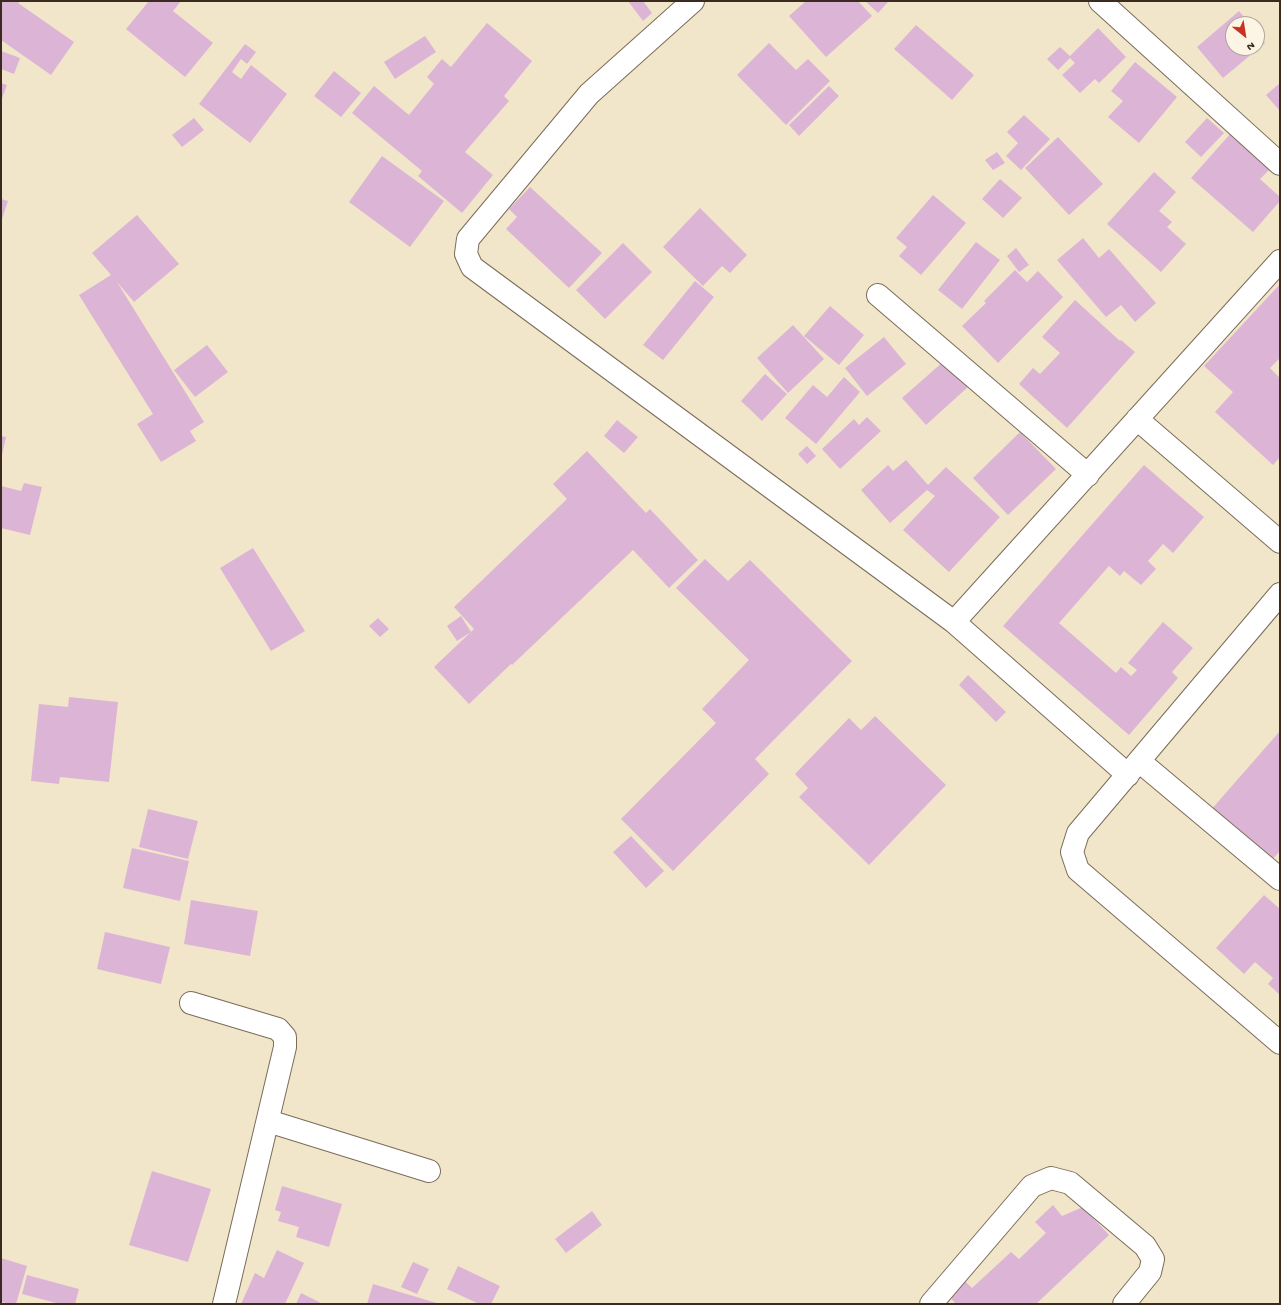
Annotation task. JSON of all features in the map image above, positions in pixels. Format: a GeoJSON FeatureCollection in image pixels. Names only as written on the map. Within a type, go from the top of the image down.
{"type":"FeatureCollection","features":[{"type":"Feature","properties":{"kind":"street"},"geometry":{"type":"LineString","coordinates":[[693,1],[590,94],[468,239],[466,254],[472,266],[954,622],[1134,768],[1278,873]]}},
{"type":"Feature","properties":{"kind":"street"},"geometry":{"type":"LineString","coordinates":[[1100,1],[1280,164]]}},
{"type":"Feature","properties":{"kind":"street"},"geometry":{"type":"LineString","coordinates":[[954,622],[1280,261]]}},
{"type":"Feature","properties":{"kind":"street"},"geometry":{"type":"LineString","coordinates":[[878,295],[1088,475]]}},
{"type":"Feature","properties":{"kind":"street"},"geometry":{"type":"LineString","coordinates":[[1137,419],[1280,542]]}},
{"type":"Feature","properties":{"kind":"street"},"geometry":{"type":"LineString","coordinates":[[1280,594],[1078,833],[1072,852],[1078,870],[1280,1043]]}},
{"type":"Feature","properties":{"kind":"street"},"geometry":{"type":"LineString","coordinates":[[191,1003],[278,1029],[285,1037],[285,1047],[224,1304]]}},
{"type":"Feature","properties":{"kind":"street"},"geometry":{"type":"LineString","coordinates":[[268,1121],[429,1170]]}},
{"type":"Feature","properties":{"kind":"street"},"geometry":{"type":"LineString","coordinates":[[931,1304],[1032,1186],[1051,1178],[1070,1183],[1145,1246],[1153,1259],[1150,1272],[1124,1304]]}},
{"type":"Feature","properties":{"kind":"building"},"geometry":{"type":"Polygon","coordinates":[[[1,1],[20,1],[18,3],[74,42],[51,75],[1,40],[1,1]]]}},
{"type":"Feature","properties":{"kind":"building"},"geometry":{"type":"Polygon","coordinates":[[[149,1],[181,1],[173,11],[213,43],[185,77],[126,29],[149,1]]]}},
{"type":"Feature","properties":{"kind":"building"},"geometry":{"type":"Polygon","coordinates":[[[628,1],[643,1],[652,13],[643,21],[628,1]]]}},
{"type":"Feature","properties":{"kind":"building"},"geometry":{"type":"Polygon","coordinates":[[[806,1],[858,1],[872,16],[826,57],[789,16],[806,1]]]}},
{"type":"Feature","properties":{"kind":"building"},"geometry":{"type":"Polygon","coordinates":[[[865,1],[889,1],[878,13],[865,1]]]}},
{"type":"Feature","properties":{"kind":"building"},"geometry":{"type":"Polygon","coordinates":[[[1239,11],[1243,16],[1233,16],[1239,11]]]}},
{"type":"Feature","properties":{"kind":"building"},"geometry":{"type":"Polygon","coordinates":[[[487,23],[532,61],[504,96],[509,101],[465,152],[493,175],[462,213],[418,176],[422,171],[352,113],[374,86],[409,115],[434,84],[427,77],[442,59],[451,67],[487,23]]]}},
{"type":"Feature","properties":{"kind":"building"},"geometry":{"type":"Polygon","coordinates":[[[1225,23],[1225,56],[1249,56],[1223,78],[1197,47],[1225,23]]]}},
{"type":"Feature","properties":{"kind":"building"},"geometry":{"type":"Polygon","coordinates":[[[916,25],[974,75],[952,100],[894,49],[916,25]]]}},
{"type":"Feature","properties":{"kind":"building"},"geometry":{"type":"Polygon","coordinates":[[[1098,28],[1126,57],[1099,83],[1095,79],[1080,93],[1062,75],[1075,63],[1070,58],[1058,70],[1047,59],[1060,47],[1070,56],[1098,28]]]}},
{"type":"Feature","properties":{"kind":"building"},"geometry":{"type":"Polygon","coordinates":[[[425,36],[436,52],[395,79],[384,62],[425,36]]]}},
{"type":"Feature","properties":{"kind":"building"},"geometry":{"type":"Polygon","coordinates":[[[769,43],[796,70],[808,59],[830,81],[786,125],[737,75],[769,43]]]}},
{"type":"Feature","properties":{"kind":"building"},"geometry":{"type":"Polygon","coordinates":[[[245,44],[256,52],[247,64],[241,59],[232,72],[241,79],[251,65],[287,94],[250,143],[199,104],[245,44]]]}},
{"type":"Feature","properties":{"kind":"building"},"geometry":{"type":"Polygon","coordinates":[[[1,51],[20,58],[14,74],[1,69],[1,51]]]}},
{"type":"Feature","properties":{"kind":"building"},"geometry":{"type":"Polygon","coordinates":[[[1135,62],[1177,97],[1139,143],[1108,117],[1123,101],[1111,91],[1135,62]]]}},
{"type":"Feature","properties":{"kind":"building"},"geometry":{"type":"Polygon","coordinates":[[[334,71],[361,93],[341,117],[314,96],[334,71]]]}},
{"type":"Feature","properties":{"kind":"building"},"geometry":{"type":"Polygon","coordinates":[[[1,83],[7,85],[1,101],[1,83]]]}},
{"type":"Feature","properties":{"kind":"building"},"geometry":{"type":"Polygon","coordinates":[[[1280,83],[1280,111],[1266,95],[1280,83]]]}},
{"type":"Feature","properties":{"kind":"building"},"geometry":{"type":"Polygon","coordinates":[[[829,86],[839,96],[799,136],[789,125],[829,86]]]}},
{"type":"Feature","properties":{"kind":"building"},"geometry":{"type":"Polygon","coordinates":[[[1024,115],[1050,139],[1021,170],[1006,156],[1018,143],[1007,132],[1024,115]]]}},
{"type":"Feature","properties":{"kind":"building"},"geometry":{"type":"Polygon","coordinates":[[[194,118],[204,130],[182,147],[172,135],[194,118]]]}},
{"type":"Feature","properties":{"kind":"building"},"geometry":{"type":"Polygon","coordinates":[[[1207,118],[1224,133],[1201,157],[1185,142],[1207,118]]]}},
{"type":"Feature","properties":{"kind":"building"},"geometry":{"type":"Polygon","coordinates":[[[1231,133],[1271,168],[1260,179],[1280,197],[1280,201],[1253,232],[1191,178],[1231,133]]]}},
{"type":"Feature","properties":{"kind":"building"},"geometry":{"type":"Polygon","coordinates":[[[1058,137],[1103,184],[1069,215],[1025,168],[1058,137]]]}},
{"type":"Feature","properties":{"kind":"building"},"geometry":{"type":"Polygon","coordinates":[[[997,152],[1005,163],[993,170],[985,160],[997,152]]]}},
{"type":"Feature","properties":{"kind":"building"},"geometry":{"type":"Polygon","coordinates":[[[382,156],[444,201],[410,247],[349,202],[382,156]]]}},
{"type":"Feature","properties":{"kind":"building"},"geometry":{"type":"Polygon","coordinates":[[[1154,172],[1176,192],[1159,211],[1172,222],[1167,227],[1186,244],[1161,272],[1107,224],[1154,172]]]}},
{"type":"Feature","properties":{"kind":"building"},"geometry":{"type":"Polygon","coordinates":[[[1000,179],[1022,198],[1003,218],[982,199],[1000,179]]]}},
{"type":"Feature","properties":{"kind":"building"},"geometry":{"type":"Polygon","coordinates":[[[530,187],[602,253],[569,288],[506,229],[517,217],[509,209],[530,187]]]}},
{"type":"Feature","properties":{"kind":"building"},"geometry":{"type":"Polygon","coordinates":[[[933,195],[966,223],[921,275],[899,256],[907,247],[896,238],[933,195]]]}},
{"type":"Feature","properties":{"kind":"building"},"geometry":{"type":"Polygon","coordinates":[[[1,199],[8,201],[1,222],[1,199]]]}},
{"type":"Feature","properties":{"kind":"building"},"geometry":{"type":"Polygon","coordinates":[[[700,208],[747,255],[730,273],[722,266],[703,286],[663,247],[700,208]]]}},
{"type":"Feature","properties":{"kind":"building"},"geometry":{"type":"Polygon","coordinates":[[[137,215],[179,264],[134,302],[117,282],[204,422],[190,431],[196,441],[161,462],[137,424],[153,414],[79,295],[111,275],[92,253],[137,215]]]}},
{"type":"Feature","properties":{"kind":"building"},"geometry":{"type":"Polygon","coordinates":[[[1083,238],[1099,258],[1109,249],[1156,303],[1135,322],[1121,305],[1106,317],[1057,260],[1083,238]]]}},
{"type":"Feature","properties":{"kind":"building"},"geometry":{"type":"Polygon","coordinates":[[[976,242],[1000,260],[962,309],[938,290],[976,242]]]}},
{"type":"Feature","properties":{"kind":"building"},"geometry":{"type":"Polygon","coordinates":[[[623,243],[652,272],[605,319],[576,290],[623,243]]]}},
{"type":"Feature","properties":{"kind":"building"},"geometry":{"type":"Polygon","coordinates":[[[1016,248],[1029,265],[1019,272],[1007,256],[1016,248]]]}},
{"type":"Feature","properties":{"kind":"building"},"geometry":{"type":"Polygon","coordinates":[[[1015,270],[1027,282],[1038,271],[1063,297],[998,363],[962,326],[986,303],[984,301],[1015,270]]]}},
{"type":"Feature","properties":{"kind":"building"},"geometry":{"type":"Polygon","coordinates":[[[695,281],[714,297],[663,360],[643,345],[695,281]]]}},
{"type":"Feature","properties":{"kind":"building"},"geometry":{"type":"Polygon","coordinates":[[[1280,284],[1280,358],[1270,368],[1280,378],[1280,457],[1273,465],[1215,412],[1233,392],[1204,366],[1280,284]]]}},
{"type":"Feature","properties":{"kind":"building"},"geometry":{"type":"Polygon","coordinates":[[[1075,300],[1120,341],[1121,340],[1135,352],[1067,428],[1019,384],[1033,368],[1040,374],[1060,353],[1042,337],[1075,300]]]}},
{"type":"Feature","properties":{"kind":"building"},"geometry":{"type":"Polygon","coordinates":[[[830,306],[864,335],[839,365],[804,336],[830,306]]]}},
{"type":"Feature","properties":{"kind":"building"},"geometry":{"type":"Polygon","coordinates":[[[793,325],[824,359],[788,393],[757,358],[793,325]]]}},
{"type":"Feature","properties":{"kind":"building"},"geometry":{"type":"Polygon","coordinates":[[[884,337],[906,364],[867,396],[845,368],[884,337]]]}},
{"type":"Feature","properties":{"kind":"building"},"geometry":{"type":"Polygon","coordinates":[[[207,345],[228,372],[195,397],[174,370],[207,345]]]}},
{"type":"Feature","properties":{"kind":"building"},"geometry":{"type":"Polygon","coordinates":[[[944,361],[968,387],[926,425],[902,398],[944,361]]]}},
{"type":"Feature","properties":{"kind":"building"},"geometry":{"type":"Polygon","coordinates":[[[765,374],[787,394],[762,421],[741,401],[765,374]]]}},
{"type":"Feature","properties":{"kind":"building"},"geometry":{"type":"Polygon","coordinates":[[[844,377],[860,392],[816,444],[785,418],[813,385],[827,397],[844,377]]]}},
{"type":"Feature","properties":{"kind":"building"},"geometry":{"type":"Polygon","coordinates":[[[867,417],[881,431],[840,469],[822,449],[854,419],[859,425],[867,417]]]}},
{"type":"Feature","properties":{"kind":"building"},"geometry":{"type":"Polygon","coordinates":[[[617,420],[638,437],[624,453],[604,436],[617,420]]]}},
{"type":"Feature","properties":{"kind":"building"},"geometry":{"type":"Polygon","coordinates":[[[1020,432],[1056,469],[1008,515],[973,478],[1020,432]]]}},
{"type":"Feature","properties":{"kind":"building"},"geometry":{"type":"Polygon","coordinates":[[[1,436],[6,437],[2,455],[1,455],[1,436]]]}},
{"type":"Feature","properties":{"kind":"building"},"geometry":{"type":"Polygon","coordinates":[[[807,446],[816,456],[807,464],[798,454],[807,446]]]}},
{"type":"Feature","properties":{"kind":"building"},"geometry":{"type":"Polygon","coordinates":[[[587,451],[646,513],[650,509],[698,560],[669,588],[633,550],[469,704],[434,667],[474,629],[454,607],[567,499],[553,484],[587,451]]]}},
{"type":"Feature","properties":{"kind":"building"},"geometry":{"type":"Polygon","coordinates":[[[906,460],[928,485],[946,467],[1000,517],[949,572],[903,530],[935,496],[927,490],[890,523],[861,490],[888,465],[893,471],[906,460]]]}},
{"type":"Feature","properties":{"kind":"building"},"geometry":{"type":"Polygon","coordinates":[[[1144,465],[1204,517],[1173,553],[1163,544],[1148,561],[1156,569],[1141,585],[1124,571],[1120,576],[1109,566],[1059,623],[1116,673],[1121,667],[1131,676],[1137,670],[1128,663],[1163,622],[1193,648],[1172,672],[1178,678],[1129,735],[1003,626],[1144,465]]]}},
{"type":"Feature","properties":{"kind":"building"},"geometry":{"type":"Polygon","coordinates":[[[24,483],[42,487],[30,535],[1,528],[1,486],[21,491],[24,483]]]}},
{"type":"Feature","properties":{"kind":"building"},"geometry":{"type":"Polygon","coordinates":[[[253,548],[305,631],[271,651],[220,568],[253,548]]]}},
{"type":"Feature","properties":{"kind":"building"},"geometry":{"type":"Polygon","coordinates":[[[705,559],[728,581],[750,560],[852,661],[755,759],[769,774],[673,871],[621,819],[716,723],[702,709],[749,660],[676,588],[705,559]]]}},
{"type":"Feature","properties":{"kind":"building"},"geometry":{"type":"Polygon","coordinates":[[[461,616],[471,632],[457,641],[447,626],[461,616]]]}},
{"type":"Feature","properties":{"kind":"building"},"geometry":{"type":"Polygon","coordinates":[[[378,618],[389,629],[380,637],[369,626],[378,618]]]}},
{"type":"Feature","properties":{"kind":"building"},"geometry":{"type":"Polygon","coordinates":[[[968,675],[1006,712],[996,722],[959,685],[968,675]]]}},
{"type":"Feature","properties":{"kind":"building"},"geometry":{"type":"Polygon","coordinates":[[[69,697],[118,702],[109,782],[60,777],[59,784],[31,781],[39,704],[68,707],[69,697]]]}},
{"type":"Feature","properties":{"kind":"building"},"geometry":{"type":"Polygon","coordinates":[[[875,716],[946,785],[869,865],[799,797],[808,788],[795,774],[849,718],[861,730],[875,716]]]}},
{"type":"Feature","properties":{"kind":"building"},"geometry":{"type":"Polygon","coordinates":[[[1280,731],[1280,851],[1269,863],[1210,811],[1280,731]]]}},
{"type":"Feature","properties":{"kind":"building"},"geometry":{"type":"Polygon","coordinates":[[[148,809],[198,821],[188,859],[139,847],[148,809]]]}},
{"type":"Feature","properties":{"kind":"building"},"geometry":{"type":"Polygon","coordinates":[[[631,836],[664,871],[646,888],[613,852],[631,836]]]}},
{"type":"Feature","properties":{"kind":"building"},"geometry":{"type":"Polygon","coordinates":[[[132,848],[189,861],[180,901],[123,888],[132,848]]]}},
{"type":"Feature","properties":{"kind":"building"},"geometry":{"type":"Polygon","coordinates":[[[1264,895],[1280,909],[1280,995],[1268,984],[1273,978],[1255,962],[1244,974],[1216,948],[1264,895]]]}},
{"type":"Feature","properties":{"kind":"building"},"geometry":{"type":"Polygon","coordinates":[[[191,900],[258,911],[250,956],[184,944],[191,900]]]}},
{"type":"Feature","properties":{"kind":"building"},"geometry":{"type":"Polygon","coordinates":[[[105,932],[170,947],[161,984],[97,969],[105,932]]]}},
{"type":"Feature","properties":{"kind":"building"},"geometry":{"type":"Polygon","coordinates":[[[152,1171],[211,1189],[188,1262],[129,1245],[152,1171]]]}},
{"type":"Feature","properties":{"kind":"building"},"geometry":{"type":"Polygon","coordinates":[[[282,1186],[342,1204],[329,1247],[296,1237],[299,1227],[278,1221],[281,1212],[275,1210],[282,1186]]]}},
{"type":"Feature","properties":{"kind":"building"},"geometry":{"type":"Polygon","coordinates":[[[1053,1205],[1062,1216],[1083,1207],[1109,1235],[1036,1304],[956,1304],[947,1294],[963,1279],[972,1288],[1011,1252],[1019,1259],[1046,1233],[1035,1222],[1053,1205]]]}},
{"type":"Feature","properties":{"kind":"building"},"geometry":{"type":"Polygon","coordinates":[[[592,1211],[602,1225],[566,1253],[555,1239],[592,1211]]]}},
{"type":"Feature","properties":{"kind":"building"},"geometry":{"type":"Polygon","coordinates":[[[277,1250],[304,1263],[285,1304],[241,1304],[255,1273],[264,1278],[277,1250]]]}},
{"type":"Feature","properties":{"kind":"building"},"geometry":{"type":"Polygon","coordinates":[[[1,1258],[27,1266],[16,1304],[1,1302],[1,1258]]]}},
{"type":"Feature","properties":{"kind":"building"},"geometry":{"type":"Polygon","coordinates":[[[413,1262],[429,1269],[417,1294],[401,1287],[413,1262]]]}},
{"type":"Feature","properties":{"kind":"building"},"geometry":{"type":"Polygon","coordinates":[[[458,1266],[500,1286],[491,1304],[479,1304],[447,1289],[458,1266]]]}},
{"type":"Feature","properties":{"kind":"building"},"geometry":{"type":"Polygon","coordinates":[[[27,1275],[79,1289],[75,1304],[60,1304],[22,1294],[27,1275]]]}},
{"type":"Feature","properties":{"kind":"building"},"geometry":{"type":"Polygon","coordinates":[[[373,1284],[440,1304],[367,1304],[373,1284]]]}},
{"type":"Feature","properties":{"kind":"building"},"geometry":{"type":"Polygon","coordinates":[[[301,1293],[323,1304],[296,1304],[301,1293]]]}}]}
